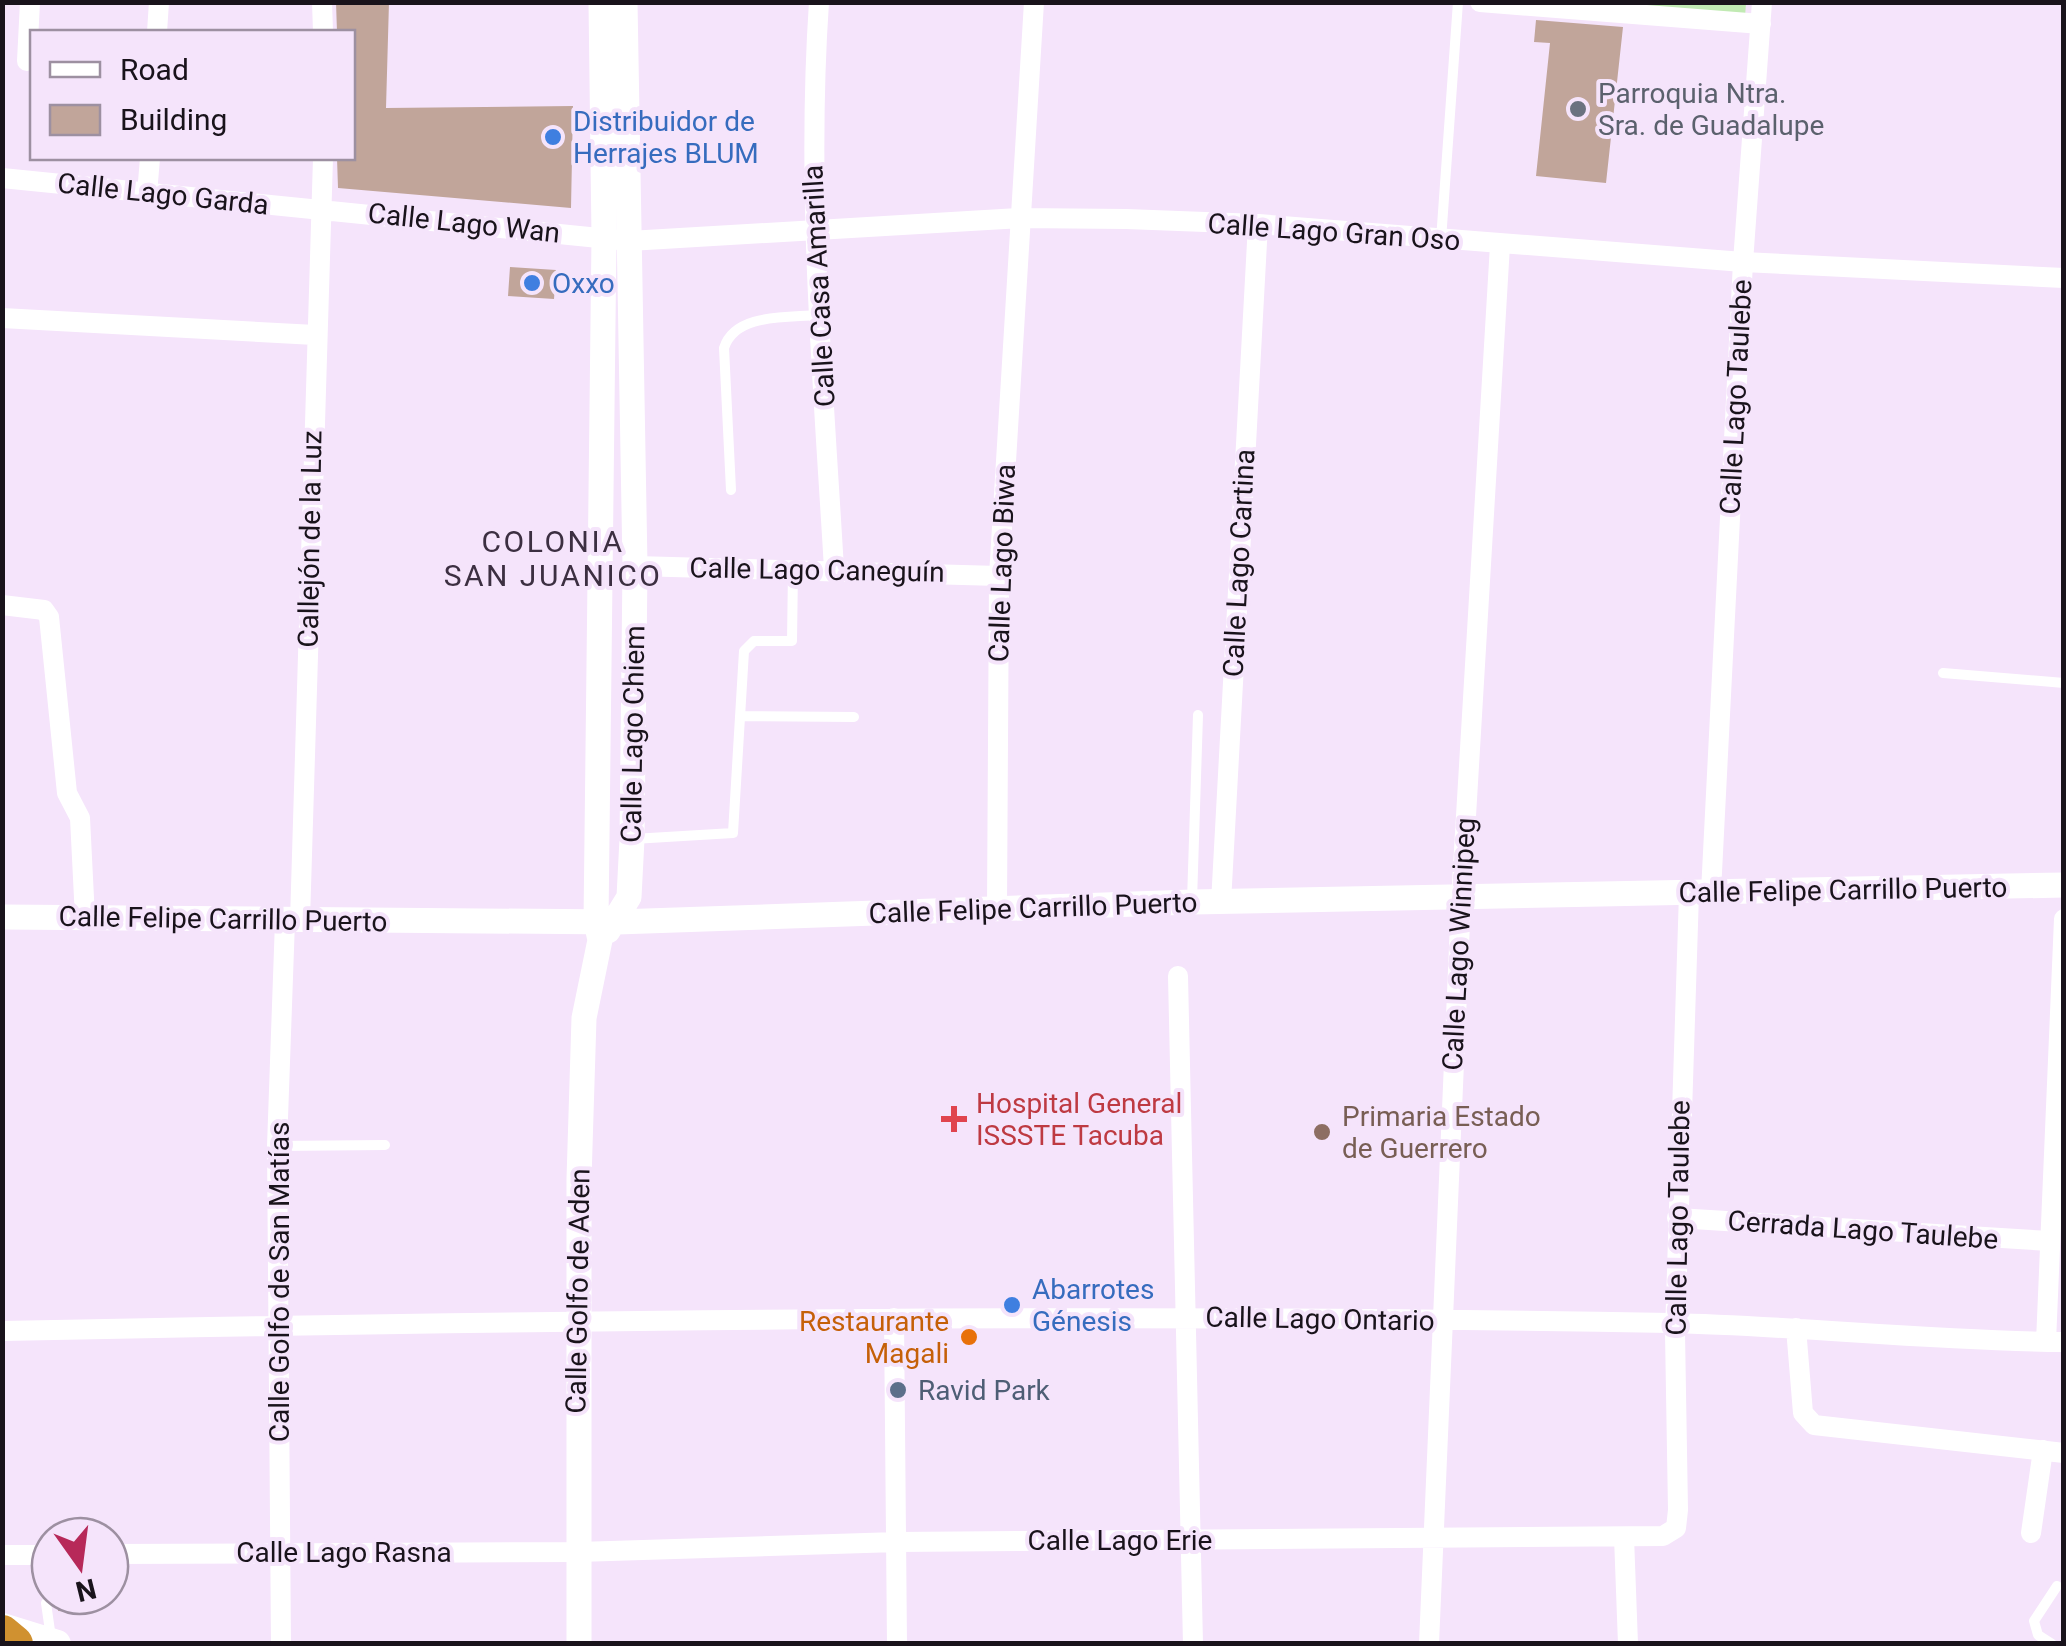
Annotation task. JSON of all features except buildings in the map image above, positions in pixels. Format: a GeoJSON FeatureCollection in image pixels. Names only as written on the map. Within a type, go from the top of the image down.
{"type":"FeatureCollection","features":[{"type":"Feature","properties":{"kind":"highway"},"geometry":{"type":"LineString","coordinates":[[2,1631],[40,1642]]}},
{"type":"Feature","properties":{"kind":"street"},"geometry":{"type":"LineString","coordinates":[[28,61],[30,2]]}},
{"type":"Feature","properties":{"kind":"street"},"geometry":{"type":"LineString","coordinates":[[157,30],[159,2]]}},
{"type":"Feature","properties":{"kind":"street"},"geometry":{"type":"LineString","coordinates":[[322,2],[323,30]]}},
{"type":"Feature","properties":{"kind":"street","name":"Calle Lago Chiem"},"geometry":{"type":"LineString","coordinates":[[601,2],[636,566],[629,896],[604,928]]}},
{"type":"Feature","properties":{"kind":"street","name":"Calle Lago Chiem"},"geometry":{"type":"LineString","coordinates":[[604,928],[616,239],[625,2]]}},
{"type":"Feature","properties":{"kind":"street","name":"Calle Casa Amarilla"},"geometry":{"type":"LineString","coordinates":[[819,2],[811,113],[814,231],[834,569]]}},
{"type":"Feature","properties":{"kind":"street","name":"Calle Lago Biwa"},"geometry":{"type":"LineString","coordinates":[[997,908],[999,576],[1034,2]]}},
{"type":"Feature","properties":{"kind":"street"},"geometry":{"type":"LineString","coordinates":[[1480,2],[1761,13]]}},
{"type":"Feature","properties":{"kind":"street","name":"Calle Lago Taulebe"},"geometry":{"type":"LineString","coordinates":[[1662,1536],[1676,1528],[1678,1510],[1677,1218],[1761,13]]}},
{"type":"Feature","properties":{"kind":"street"},"geometry":{"type":"LineString","coordinates":[[147,194],[150,160]]}},
{"type":"Feature","properties":{"kind":"street","name":"Callejón de la Luz"},"geometry":{"type":"LineString","coordinates":[[293,921],[323,160]]}},
{"type":"Feature","properties":{"kind":"street","name":"Calle Lago Garda"},"geometry":{"type":"LineString","coordinates":[[2,178],[324,209]]}},
{"type":"Feature","properties":{"kind":"street","name":"Calle Lago Wan"},"geometry":{"type":"LineString","coordinates":[[324,209],[616,239]]}},
{"type":"Feature","properties":{"kind":"street","name":"Calle Lago Gran Oso"},"geometry":{"type":"LineString","coordinates":[[616,239],[1020,218],[1258,224],[1743,262],[2064,278]]}},
{"type":"Feature","properties":{"kind":"street","name":"Calle Lago Cartina"},"geometry":{"type":"LineString","coordinates":[[1221,902],[1258,224]]}},
{"type":"Feature","properties":{"kind":"street","name":"Calle Lago Winnipeg"},"geometry":{"type":"LineString","coordinates":[[1430,1644],[1440,1321],[1460,900],[1500,245]]}},
{"type":"Feature","properties":{"kind":"street"},"geometry":{"type":"LineString","coordinates":[[2,318],[314,335]]}},
{"type":"Feature","properties":{"kind":"street","name":"Calle Lago Caneguín"},"geometry":{"type":"LineString","coordinates":[[636,566],[999,576]]}},
{"type":"Feature","properties":{"kind":"street"},"geometry":{"type":"LineString","coordinates":[[2,605],[44,610],[49,617],[68,793],[80,818],[85,918]]}},
{"type":"Feature","properties":{"kind":"street","name":"Calle Felipe Carrillo Puerto"},"geometry":{"type":"LineString","coordinates":[[2,917],[604,928],[1192,902],[1460,900],[2064,885]]}},
{"type":"Feature","properties":{"kind":"street"},"geometry":{"type":"LineString","coordinates":[[2055,1342],[2048,1241],[2064,919]]}},
{"type":"Feature","properties":{"kind":"street","name":"Calle Golfo de San Matías"},"geometry":{"type":"LineString","coordinates":[[281,1644],[277,1146],[293,921]]}},
{"type":"Feature","properties":{"kind":"street","name":"Calle Golfo de Aden"},"geometry":{"type":"LineString","coordinates":[[579,1644],[576,1319],[584,1018],[604,928]]}},
{"type":"Feature","properties":{"kind":"street"},"geometry":{"type":"LineString","coordinates":[[1178,976],[1193,1644]]}},
{"type":"Feature","properties":{"kind":"street","name":"Cerrada Lago Taulebe"},"geometry":{"type":"LineString","coordinates":[[1677,1218],[2048,1241]]}},
{"type":"Feature","properties":{"kind":"street","name":"Calle Lago Ontario"},"geometry":{"type":"LineString","coordinates":[[2,1331],[576,1319],[1188,1317],[1675,1323],[2055,1342]]}},
{"type":"Feature","properties":{"kind":"street"},"geometry":{"type":"LineString","coordinates":[[894,1318],[897,1644]]}},
{"type":"Feature","properties":{"kind":"street"},"geometry":{"type":"LineString","coordinates":[[1796,1328],[1803,1413],[1814,1425],[2053,1452],[2032,1533]]}},
{"type":"Feature","properties":{"kind":"street","name":"Calle Lago Erie"},"geometry":{"type":"LineString","coordinates":[[578,1552],[897,1542],[1662,1536]]}},
{"type":"Feature","properties":{"kind":"street"},"geometry":{"type":"LineString","coordinates":[[1624,1537],[1628,1644]]}},
{"type":"Feature","properties":{"kind":"street","name":"Calle Lago Rasna"},"geometry":{"type":"LineString","coordinates":[[130,1554],[578,1552]]}},
{"type":"Feature","properties":{"kind":"street"},"geometry":{"type":"LineString","coordinates":[[2,1556],[30,1555]]}},
{"type":"Feature","properties":{"kind":"lane"},"geometry":{"type":"LineString","coordinates":[[1442,241],[1458,2]]}},
{"type":"Feature","properties":{"kind":"lane"},"geometry":{"type":"LineString","coordinates":[[731,490],[724,348],[728,338],[745,324],[819,316]]}},
{"type":"Feature","properties":{"kind":"lane"},"geometry":{"type":"LineString","coordinates":[[632,839],[733,833],[747,644],[792,641],[794,568]]}},
{"type":"Feature","properties":{"kind":"lane"},"geometry":{"type":"LineString","coordinates":[[1943,673],[2064,683]]}},
{"type":"Feature","properties":{"kind":"lane"},"geometry":{"type":"LineString","coordinates":[[1192,902],[1198,715]]}},
{"type":"Feature","properties":{"kind":"lane"},"geometry":{"type":"LineString","coordinates":[[740,716],[854,717]]}},
{"type":"Feature","properties":{"kind":"lane"},"geometry":{"type":"LineString","coordinates":[[277,1146],[386,1145]]}},
{"type":"Feature","properties":{"kind":"lane"},"geometry":{"type":"LineString","coordinates":[[2052,1644],[2038,1635],[2034,1620],[2057,1586]]}},
{"type":"Feature","properties":{"kind":"lane"},"geometry":{"type":"LineString","coordinates":[[40,1642],[44,1616]]}},
{"type":"Feature","properties":{"kind":"green space"},"geometry":{"type":"Polygon","coordinates":[[[1551,3],[1746,3],[1745,17],[1551,3]]]}},
{"type":"Feature","properties":{"kind":"place","name":"Parroquia Ntra. Sra. de Guadalupe"},"geometry":{"type":"Point","coordinates":[1578,109]}},
{"type":"Feature","properties":{"kind":"place","name":"Distribuidor de Herrajes BLUM"},"geometry":{"type":"Point","coordinates":[553,137]}},
{"type":"Feature","properties":{"kind":"place","name":"Oxxo"},"geometry":{"type":"Point","coordinates":[532,283]}},
{"type":"Feature","properties":{"kind":"place","name":"Hospital General ISSSTE Tacuba"},"geometry":{"type":"Point","coordinates":[954,1119]}},
{"type":"Feature","properties":{"kind":"place","name":"Primaria Estado de Guerrero"},"geometry":{"type":"Point","coordinates":[1322,1132]}},
{"type":"Feature","properties":{"kind":"place","name":"Abarrotes Génesis"},"geometry":{"type":"Point","coordinates":[1012,1305]}},
{"type":"Feature","properties":{"kind":"place","name":"Restaurante Magali"},"geometry":{"type":"Point","coordinates":[969,1337]}},
{"type":"Feature","properties":{"kind":"place","name":"Ravid Park"},"geometry":{"type":"Point","coordinates":[898,1390]}},
{"type":"Feature","properties":{"kind":"district","name":"COLONIA SAN JUANICO"},"geometry":{"type":"Point","coordinates":[553,558]}}]}
